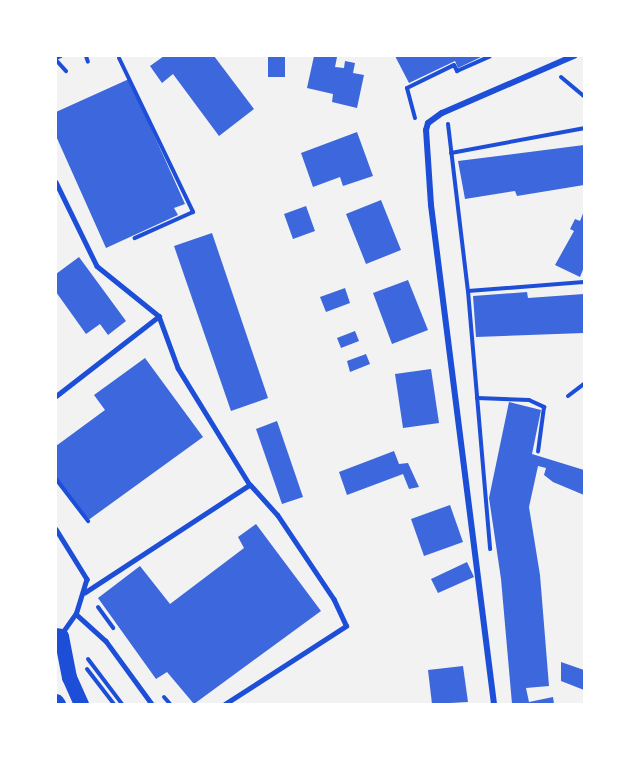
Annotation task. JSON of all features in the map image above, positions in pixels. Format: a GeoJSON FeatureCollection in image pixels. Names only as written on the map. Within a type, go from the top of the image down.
{"type":"FeatureCollection","features":[{"type":"Feature","properties":{"kind":"main road"},"geometry":{"type":"LineString","coordinates":[[58,636],[69,677],[81,705]]}},
{"type":"Feature","properties":{"kind":"street"},"geometry":{"type":"LineString","coordinates":[[494,705],[431,205],[425,141],[428,123],[442,113],[574,56]]}},
{"type":"Feature","properties":{"kind":"lane"},"geometry":{"type":"LineString","coordinates":[[56,182],[97,266],[159,316],[178,368],[250,485],[277,515],[334,600],[346,626],[225,705]]}},
{"type":"Feature","properties":{"kind":"lane"},"geometry":{"type":"LineString","coordinates":[[56,396],[159,316]]}},
{"type":"Feature","properties":{"kind":"lane"},"geometry":{"type":"LineString","coordinates":[[85,593],[250,485]]}},
{"type":"Feature","properties":{"kind":"lane"},"geometry":{"type":"LineString","coordinates":[[56,529],[82,566],[87,579],[85,593],[76,614],[58,636]]}},
{"type":"Feature","properties":{"kind":"lane"},"geometry":{"type":"LineString","coordinates":[[76,614],[106,641],[152,705]]}},
{"type":"Feature","properties":{"kind":"path"},"geometry":{"type":"LineString","coordinates":[[61,56],[56,59],[66,71]]}},
{"type":"Feature","properties":{"kind":"path"},"geometry":{"type":"LineString","coordinates":[[86,56],[88,62]]}},
{"type":"Feature","properties":{"kind":"path"},"geometry":{"type":"LineString","coordinates":[[119,58],[192,212],[135,238]]}},
{"type":"Feature","properties":{"kind":"path"},"geometry":{"type":"LineString","coordinates":[[552,74],[585,96]]}},
{"type":"Feature","properties":{"kind":"path"},"geometry":{"type":"LineString","coordinates":[[449,119],[468,291],[491,561]]}},
{"type":"Feature","properties":{"kind":"path"},"geometry":{"type":"LineString","coordinates":[[451,153],[585,128]]}},
{"type":"Feature","properties":{"kind":"path"},"geometry":{"type":"LineString","coordinates":[[468,291],[585,282]]}},
{"type":"Feature","properties":{"kind":"path"},"geometry":{"type":"LineString","coordinates":[[568,396],[585,384]]}},
{"type":"Feature","properties":{"kind":"path"},"geometry":{"type":"LineString","coordinates":[[477,398],[529,400],[544,407],[538,452]]}},
{"type":"Feature","properties":{"kind":"path"},"geometry":{"type":"LineString","coordinates":[[56,479],[88,521]]}},
{"type":"Feature","properties":{"kind":"path"},"geometry":{"type":"LineString","coordinates":[[88,659],[122,705]]}},
{"type":"Feature","properties":{"kind":"path"},"geometry":{"type":"LineString","coordinates":[[82,662],[114,705]]}},
{"type":"Feature","properties":{"kind":"building"},"geometry":{"type":"Polygon","coordinates":[[[164,56],[214,56],[254,109],[219,136],[173,74],[162,83],[150,66],[164,56]]]}},
{"type":"Feature","properties":{"kind":"building"},"geometry":{"type":"Polygon","coordinates":[[[268,56],[285,56],[285,77],[268,77],[268,56]]]}},
{"type":"Feature","properties":{"kind":"building"},"geometry":{"type":"Polygon","coordinates":[[[314,56],[337,57],[335,67],[344,68],[345,61],[355,63],[353,73],[364,75],[357,108],[332,102],[333,94],[307,88],[314,56]]]}},
{"type":"Feature","properties":{"kind":"building"},"geometry":{"type":"Polygon","coordinates":[[[395,56],[483,56],[458,68],[455,61],[409,83],[395,56]]]}},
{"type":"Feature","properties":{"kind":"building"},"geometry":{"type":"Polygon","coordinates":[[[129,79],[185,204],[174,208],[178,215],[106,248],[56,136],[56,112],[129,79]]]}},
{"type":"Feature","properties":{"kind":"building"},"geometry":{"type":"Polygon","coordinates":[[[357,132],[373,176],[343,186],[340,177],[313,187],[301,153],[357,132]]]}},
{"type":"Feature","properties":{"kind":"building"},"geometry":{"type":"Polygon","coordinates":[[[584,145],[584,185],[517,196],[515,191],[465,199],[458,161],[584,145]]]}},
{"type":"Feature","properties":{"kind":"building"},"geometry":{"type":"Polygon","coordinates":[[[381,200],[401,250],[366,264],[346,214],[381,200]]]}},
{"type":"Feature","properties":{"kind":"building"},"geometry":{"type":"Polygon","coordinates":[[[306,206],[315,231],[293,239],[284,214],[306,206]]]}},
{"type":"Feature","properties":{"kind":"building"},"geometry":{"type":"Polygon","coordinates":[[[584,211],[584,267],[580,277],[555,265],[574,231],[570,229],[575,219],[580,221],[584,211]]]}},
{"type":"Feature","properties":{"kind":"building"},"geometry":{"type":"Polygon","coordinates":[[[212,233],[268,398],[231,411],[174,246],[212,233]]]}},
{"type":"Feature","properties":{"kind":"building"},"geometry":{"type":"Polygon","coordinates":[[[79,257],[126,321],[108,335],[100,324],[86,334],[56,292],[56,274],[79,257]]]}},
{"type":"Feature","properties":{"kind":"building"},"geometry":{"type":"Polygon","coordinates":[[[408,280],[428,330],[392,344],[373,293],[408,280]]]}},
{"type":"Feature","properties":{"kind":"building"},"geometry":{"type":"Polygon","coordinates":[[[345,288],[350,303],[326,312],[320,297],[345,288]]]}},
{"type":"Feature","properties":{"kind":"building"},"geometry":{"type":"Polygon","coordinates":[[[527,292],[528,298],[584,294],[584,333],[476,337],[473,296],[527,292]]]}},
{"type":"Feature","properties":{"kind":"building"},"geometry":{"type":"Polygon","coordinates":[[[355,331],[359,341],[341,348],[337,338],[355,331]]]}},
{"type":"Feature","properties":{"kind":"building"},"geometry":{"type":"Polygon","coordinates":[[[366,354],[370,364],[350,372],[347,361],[366,354]]]}},
{"type":"Feature","properties":{"kind":"building"},"geometry":{"type":"Polygon","coordinates":[[[145,358],[203,437],[87,521],[56,479],[56,446],[105,410],[94,395],[145,358]]]}},
{"type":"Feature","properties":{"kind":"building"},"geometry":{"type":"Polygon","coordinates":[[[431,369],[439,423],[403,428],[395,374],[431,369]]]}},
{"type":"Feature","properties":{"kind":"building"},"geometry":{"type":"Polygon","coordinates":[[[509,402],[541,410],[532,454],[584,470],[584,495],[553,482],[544,475],[546,468],[538,466],[529,507],[540,575],[549,686],[526,688],[529,702],[553,697],[554,704],[512,704],[501,579],[489,498],[509,402]]]}},
{"type":"Feature","properties":{"kind":"building"},"geometry":{"type":"Polygon","coordinates":[[[277,421],[303,497],[282,504],[256,429],[277,421]]]}},
{"type":"Feature","properties":{"kind":"building"},"geometry":{"type":"Polygon","coordinates":[[[394,451],[399,464],[408,463],[419,487],[409,489],[403,474],[347,495],[339,472],[394,451]]]}},
{"type":"Feature","properties":{"kind":"building"},"geometry":{"type":"Polygon","coordinates":[[[450,505],[463,542],[424,556],[411,519],[450,505]]]}},
{"type":"Feature","properties":{"kind":"building"},"geometry":{"type":"Polygon","coordinates":[[[256,524],[321,611],[194,704],[167,672],[156,679],[98,598],[140,566],[170,604],[244,548],[238,537],[256,524]]]}},
{"type":"Feature","properties":{"kind":"building"},"geometry":{"type":"Polygon","coordinates":[[[467,562],[474,577],[438,593],[431,579],[467,562]]]}},
{"type":"Feature","properties":{"kind":"building"},"geometry":{"type":"Polygon","coordinates":[[[561,662],[584,670],[584,690],[561,681],[561,662]]]}},
{"type":"Feature","properties":{"kind":"building"},"geometry":{"type":"Polygon","coordinates":[[[463,666],[468,702],[432,704],[428,670],[463,666]]]}}]}
